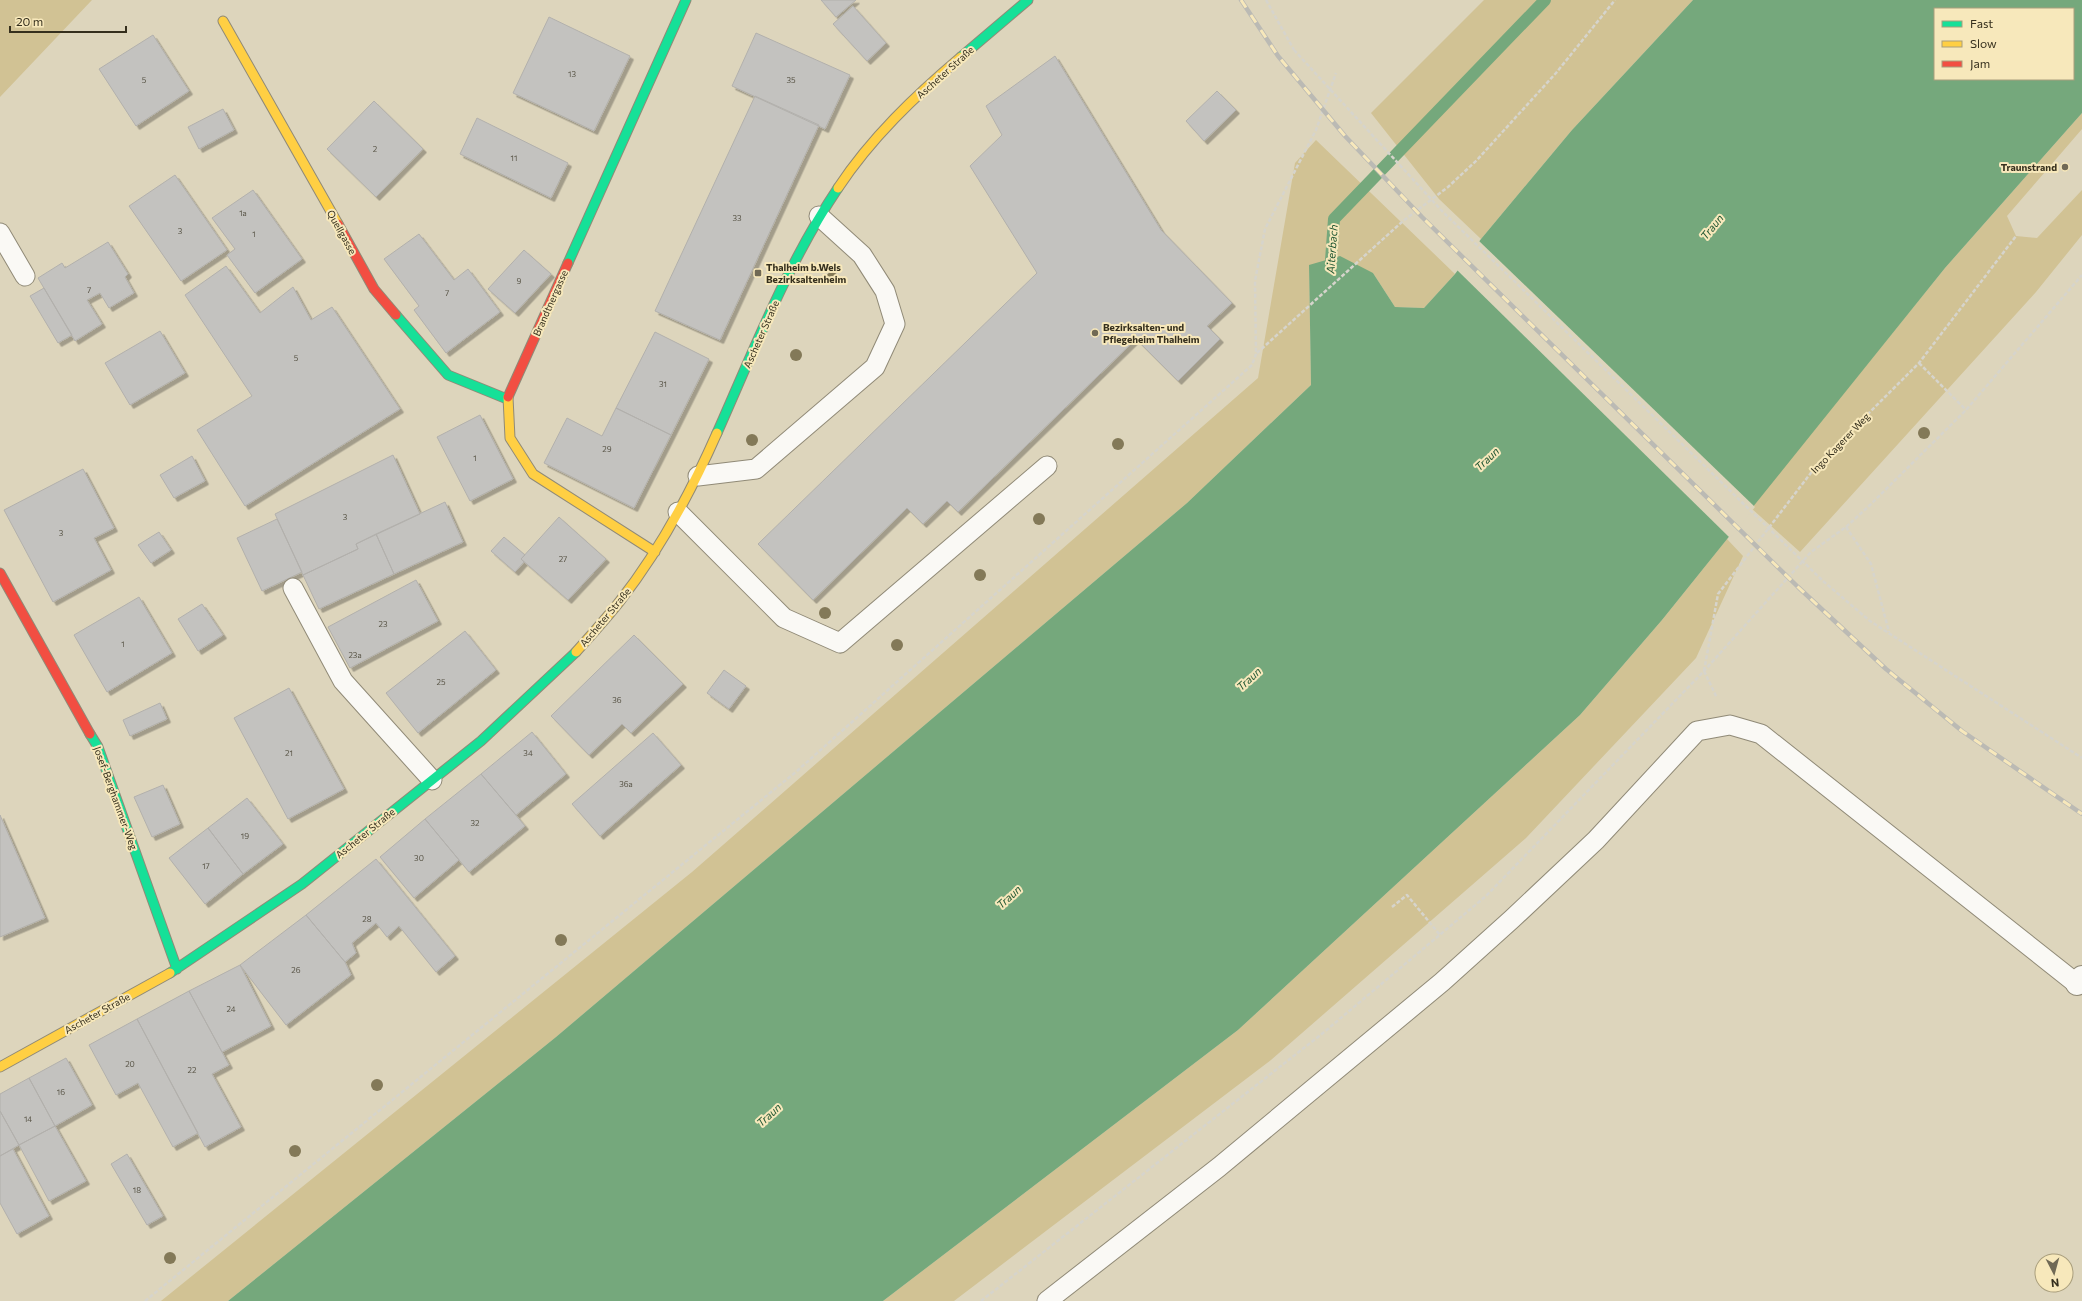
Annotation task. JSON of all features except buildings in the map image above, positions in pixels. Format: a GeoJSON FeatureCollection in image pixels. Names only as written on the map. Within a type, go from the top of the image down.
{"type":"FeatureCollection","features":[{"type":"Feature","properties":{"kind":"street","name":"Brandtnergasse"},"geometry":{"type":"LineString","coordinates":[[655,552],[532,474],[510,438],[507,399],[680,10],[686,0]]}},
{"type":"Feature","properties":{"kind":"street","name":"Ascheter Straße"},"geometry":{"type":"LineString","coordinates":[[0,1067],[177,968],[302,884],[481,741],[574,654],[620,601],[655,552],[678,512],[698,476],[784,282],[819,216],[856,161],[892,121],[932,81],[1028,0]]}},
{"type":"Feature","properties":{"kind":"street","name":"Quellgasse"},"geometry":{"type":"LineString","coordinates":[[223,21],[374,289],[448,375],[507,399]]}},
{"type":"Feature","properties":{"kind":"street","name":"Josef-Berghammer-Weg"},"geometry":{"type":"LineString","coordinates":[[0,573],[98,747],[177,968]]}},
{"type":"Feature","properties":{"kind":"lane"},"geometry":{"type":"LineString","coordinates":[[698,476],[756,469],[875,366],[895,324],[885,290],[862,255],[819,216]]}},
{"type":"Feature","properties":{"kind":"lane"},"geometry":{"type":"LineString","coordinates":[[0,233],[25,276]]}},
{"type":"Feature","properties":{"kind":"lane"},"geometry":{"type":"LineString","coordinates":[[678,512],[784,618],[840,643],[1047,466]]}},
{"type":"Feature","properties":{"kind":"lane"},"geometry":{"type":"LineString","coordinates":[[293,588],[343,681],[432,780]]}},
{"type":"Feature","properties":{"kind":"lane"},"geometry":{"type":"LineString","coordinates":[[1047,1301],[1219,1167],[1442,982],[1596,840],[1697,731],[1730,725],[1761,734],[2079,981]]}},
{"type":"Feature","properties":{"kind":"path"},"geometry":{"type":"LineString","coordinates":[[1266,0],[1294,50],[1442,211],[1823,581],[1870,621],[2082,758]]}},
{"type":"Feature","properties":{"kind":"path"},"geometry":{"type":"LineString","coordinates":[[1256,354],[1403,220],[1448,187],[1477,160],[1556,73],[1615,0]]}},
{"type":"Feature","properties":{"kind":"path"},"geometry":{"type":"LineString","coordinates":[[144,1301],[797,771],[1252,365],[1256,354],[1255,281],[1264,229],[1316,130],[1336,73]]}},
{"type":"Feature","properties":{"kind":"path","name":"Ingo Kagerer Weg"},"geometry":{"type":"LineString","coordinates":[[1704,671],[1718,594],[1817,465],[1919,363],[2016,236]]}},
{"type":"Feature","properties":{"kind":"path"},"geometry":{"type":"LineString","coordinates":[[981,1301],[1324,1033],[1486,896],[1704,671],[1810,552],[1846,527],[1966,410],[2082,275]]}},
{"type":"Feature","properties":{"kind":"path"},"geometry":{"type":"LineString","coordinates":[[1919,363],[1966,410]]}},
{"type":"Feature","properties":{"kind":"path"},"geometry":{"type":"LineString","coordinates":[[1846,527],[1871,564],[1889,632]]}},
{"type":"Feature","properties":{"kind":"path"},"geometry":{"type":"LineString","coordinates":[[1392,907],[1407,895],[1440,935]]}},
{"type":"Feature","properties":{"kind":"shaded area"},"geometry":{"type":"Polygon","coordinates":[[[0,0],[92,0],[0,97],[0,0]]]}},
{"type":"Feature","properties":{"kind":"shaded area"},"geometry":{"type":"Polygon","coordinates":[[[1484,0],[1693,0],[1572,130],[1481,239],[1439,199],[1371,113],[1484,0]]]}},
{"type":"Feature","properties":{"kind":"shaded area"},"geometry":{"type":"Polygon","coordinates":[[[2082,113],[2082,129],[2007,216],[2016,236],[2037,238],[2082,190],[2082,235],[2036,292],[1800,552],[1751,508],[1945,268],[2082,113]]]}},
{"type":"Feature","properties":{"kind":"shaded area"},"geometry":{"type":"Polygon","coordinates":[[[1316,140],[1455,274],[1424,308],[1395,307],[1373,273],[1309,265],[1311,385],[1187,503],[556,1037],[228,1301],[161,1301],[692,872],[1258,378],[1295,163],[1316,140]]]}},
{"type":"Feature","properties":{"kind":"shaded area"},"geometry":{"type":"Polygon","coordinates":[[[1727,539],[1743,556],[1696,658],[1526,838],[1271,1060],[954,1301],[883,1301],[1238,1030],[1580,715],[1662,620],[1727,539]]]}},
{"type":"Feature","properties":{"kind":"water","name":"Traun"},"geometry":{"type":"Polygon","coordinates":[[[1693,0],[2082,0],[2082,113],[1945,268],[1662,620],[1580,715],[1238,1030],[883,1301],[228,1301],[556,1037],[1187,503],[1311,385],[1309,265],[1340,256],[1373,273],[1395,307],[1424,308],[1455,274],[1481,239],[1572,130],[1693,0]]]}},
{"type":"Feature","properties":{"kind":"pier"},"geometry":{"type":"Polygon","coordinates":[[[1478,240],[1755,507],[1730,538],[1456,269],[1478,240]]]}},
{"type":"Feature","properties":{"kind":"waterway","name":"Aiterbach"},"geometry":{"type":"LineString","coordinates":[[1330,274],[1334,219],[1545,0]]}},
{"type":"Feature","properties":{"kind":"railway"},"geometry":{"type":"LineString","coordinates":[[1241,0],[1278,56],[1345,136],[1422,217],[1798,587],[1886,669],[1962,731],[2082,814]]}},
{"type":"Feature","properties":{"kind":"traffic: fast"},"geometry":{"type":"LineString","coordinates":[[568,263],[686,0]]}},
{"type":"Feature","properties":{"kind":"traffic: fast"},"geometry":{"type":"LineString","coordinates":[[961,57],[1028,0]]}},
{"type":"Feature","properties":{"kind":"traffic: fast"},"geometry":{"type":"LineString","coordinates":[[717,433],[787,277],[838,188]]}},
{"type":"Feature","properties":{"kind":"traffic: fast"},"geometry":{"type":"LineString","coordinates":[[396,315],[448,375],[507,399]]}},
{"type":"Feature","properties":{"kind":"traffic: fast"},"geometry":{"type":"LineString","coordinates":[[170,973],[302,884],[481,741],[576,652]]}},
{"type":"Feature","properties":{"kind":"traffic: fast"},"geometry":{"type":"LineString","coordinates":[[90,734],[98,747],[177,969]]}},
{"type":"Feature","properties":{"kind":"traffic: slow"},"geometry":{"type":"LineString","coordinates":[[223,21],[338,224]]}},
{"type":"Feature","properties":{"kind":"traffic: slow"},"geometry":{"type":"LineString","coordinates":[[838,188],[879,135],[911,102],[961,57]]}},
{"type":"Feature","properties":{"kind":"traffic: slow"},"geometry":{"type":"LineString","coordinates":[[508,397],[510,438],[533,474],[655,552]]}},
{"type":"Feature","properties":{"kind":"traffic: slow"},"geometry":{"type":"LineString","coordinates":[[576,652],[615,608],[648,562],[674,520],[717,433]]}},
{"type":"Feature","properties":{"kind":"traffic: slow"},"geometry":{"type":"LineString","coordinates":[[0,1067],[170,973]]}},
{"type":"Feature","properties":{"kind":"traffic: jam"},"geometry":{"type":"LineString","coordinates":[[338,224],[374,289],[396,315]]}},
{"type":"Feature","properties":{"kind":"traffic: jam"},"geometry":{"type":"LineString","coordinates":[[508,397],[568,263]]}},
{"type":"Feature","properties":{"kind":"traffic: jam"},"geometry":{"type":"LineString","coordinates":[[0,573],[90,734]]}},
{"type":"Feature","properties":{"kind":"place","name":"Traunstrand"},"geometry":{"type":"Point","coordinates":[2065,167]}},
{"type":"Feature","properties":{"kind":"place","name":"Thalheim b.Wels Bezirksaltenheim"},"geometry":{"type":"Point","coordinates":[758,273]}},
{"type":"Feature","properties":{"kind":"place","name":"Bezirksalten- und Pflegeheim Thalheim"},"geometry":{"type":"Point","coordinates":[1095,333]}}]}
